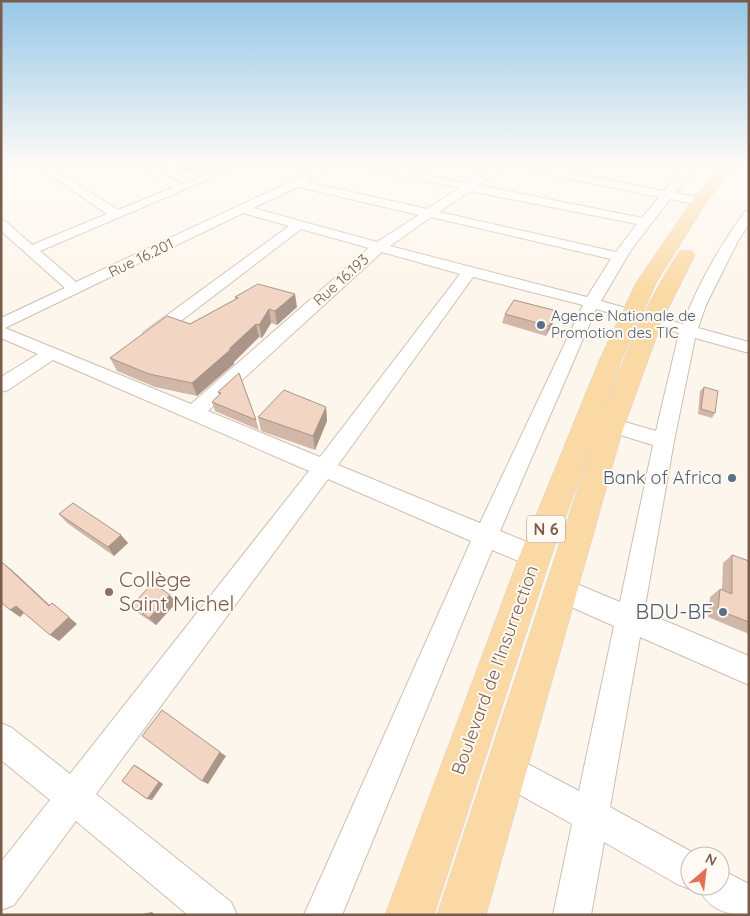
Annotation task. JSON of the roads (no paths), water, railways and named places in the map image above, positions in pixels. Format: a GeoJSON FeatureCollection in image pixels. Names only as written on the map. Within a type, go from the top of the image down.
{"type":"FeatureCollection","features":[{"type":"Feature","properties":{"kind":"main road","name":"Boulevard de l'Insurrection"},"geometry":{"type":"LineString","coordinates":[[461,915],[611,425],[641,318],[646,282],[695,208]]}},
{"type":"Feature","properties":{"kind":"main road","name":"Boulevard de l'Insurrection"},"geometry":{"type":"LineString","coordinates":[[409,915],[535,557],[610,361],[666,287],[713,208]]}},
{"type":"Feature","properties":{"kind":"street"},"geometry":{"type":"LineString","coordinates":[[106,208],[117,215]]}},
{"type":"Feature","properties":{"kind":"street"},"geometry":{"type":"LineString","coordinates":[[31,250],[134,208]]}},
{"type":"Feature","properties":{"kind":"street"},"geometry":{"type":"LineString","coordinates":[[405,208],[620,257]]}},
{"type":"Feature","properties":{"kind":"street","name":"Rue 16.193"},"geometry":{"type":"LineString","coordinates":[[195,412],[379,246],[436,208]]}},
{"type":"Feature","properties":{"kind":"street"},"geometry":{"type":"LineString","coordinates":[[572,208],[645,222]]}},
{"type":"Feature","properties":{"kind":"street"},"geometry":{"type":"LineString","coordinates":[[323,915],[485,536],[592,303],[620,257],[656,208]]}},
{"type":"Feature","properties":{"kind":"street"},"geometry":{"type":"LineString","coordinates":[[242,209],[469,272],[592,303],[749,348]]}},
{"type":"Feature","properties":{"kind":"street","name":"Rue 16.201"},"geometry":{"type":"LineString","coordinates":[[1,324],[242,209]]}},
{"type":"Feature","properties":{"kind":"street"},"geometry":{"type":"LineString","coordinates":[[572,915],[664,440],[688,332],[698,305],[740,242],[749,214]]}},
{"type":"Feature","properties":{"kind":"street"},"geometry":{"type":"LineString","coordinates":[[1,224],[76,289]]}},
{"type":"Feature","properties":{"kind":"street"},"geometry":{"type":"LineString","coordinates":[[139,344],[298,226]]}},
{"type":"Feature","properties":{"kind":"street"},"geometry":{"type":"LineString","coordinates":[[1,892],[324,468],[469,272]]}},
{"type":"Feature","properties":{"kind":"street"},"geometry":{"type":"LineString","coordinates":[[1,332],[52,353],[108,367],[195,412],[535,557]]}},
{"type":"Feature","properties":{"kind":"street"},"geometry":{"type":"LineString","coordinates":[[1,386],[52,353]]}},
{"type":"Feature","properties":{"kind":"street"},"geometry":{"type":"LineString","coordinates":[[611,425],[664,440]]}},
{"type":"Feature","properties":{"kind":"street"},"geometry":{"type":"LineString","coordinates":[[560,589],[749,670]]}},
{"type":"Feature","properties":{"kind":"street"},"geometry":{"type":"LineString","coordinates":[[1,739],[218,915]]}},
{"type":"Feature","properties":{"kind":"street"},"geometry":{"type":"LineString","coordinates":[[505,768],[680,865]]}},
{"type":"Feature","properties":{"kind":"street"},"geometry":{"type":"LineString","coordinates":[[730,894],[749,905]]}},
{"type":"Feature","properties":{"kind":"place","name":"Agence Nationale de Promotion des TIC"},"geometry":{"type":"Point","coordinates":[541,325]}},
{"type":"Feature","properties":{"kind":"place","name":"Bank of Africa"},"geometry":{"type":"Point","coordinates":[732,478]}},
{"type":"Feature","properties":{"kind":"place","name":"Collège Saint Michel"},"geometry":{"type":"Point","coordinates":[109,592]}},
{"type":"Feature","properties":{"kind":"place","name":"BDU-BF"},"geometry":{"type":"Point","coordinates":[723,612]}}]}
